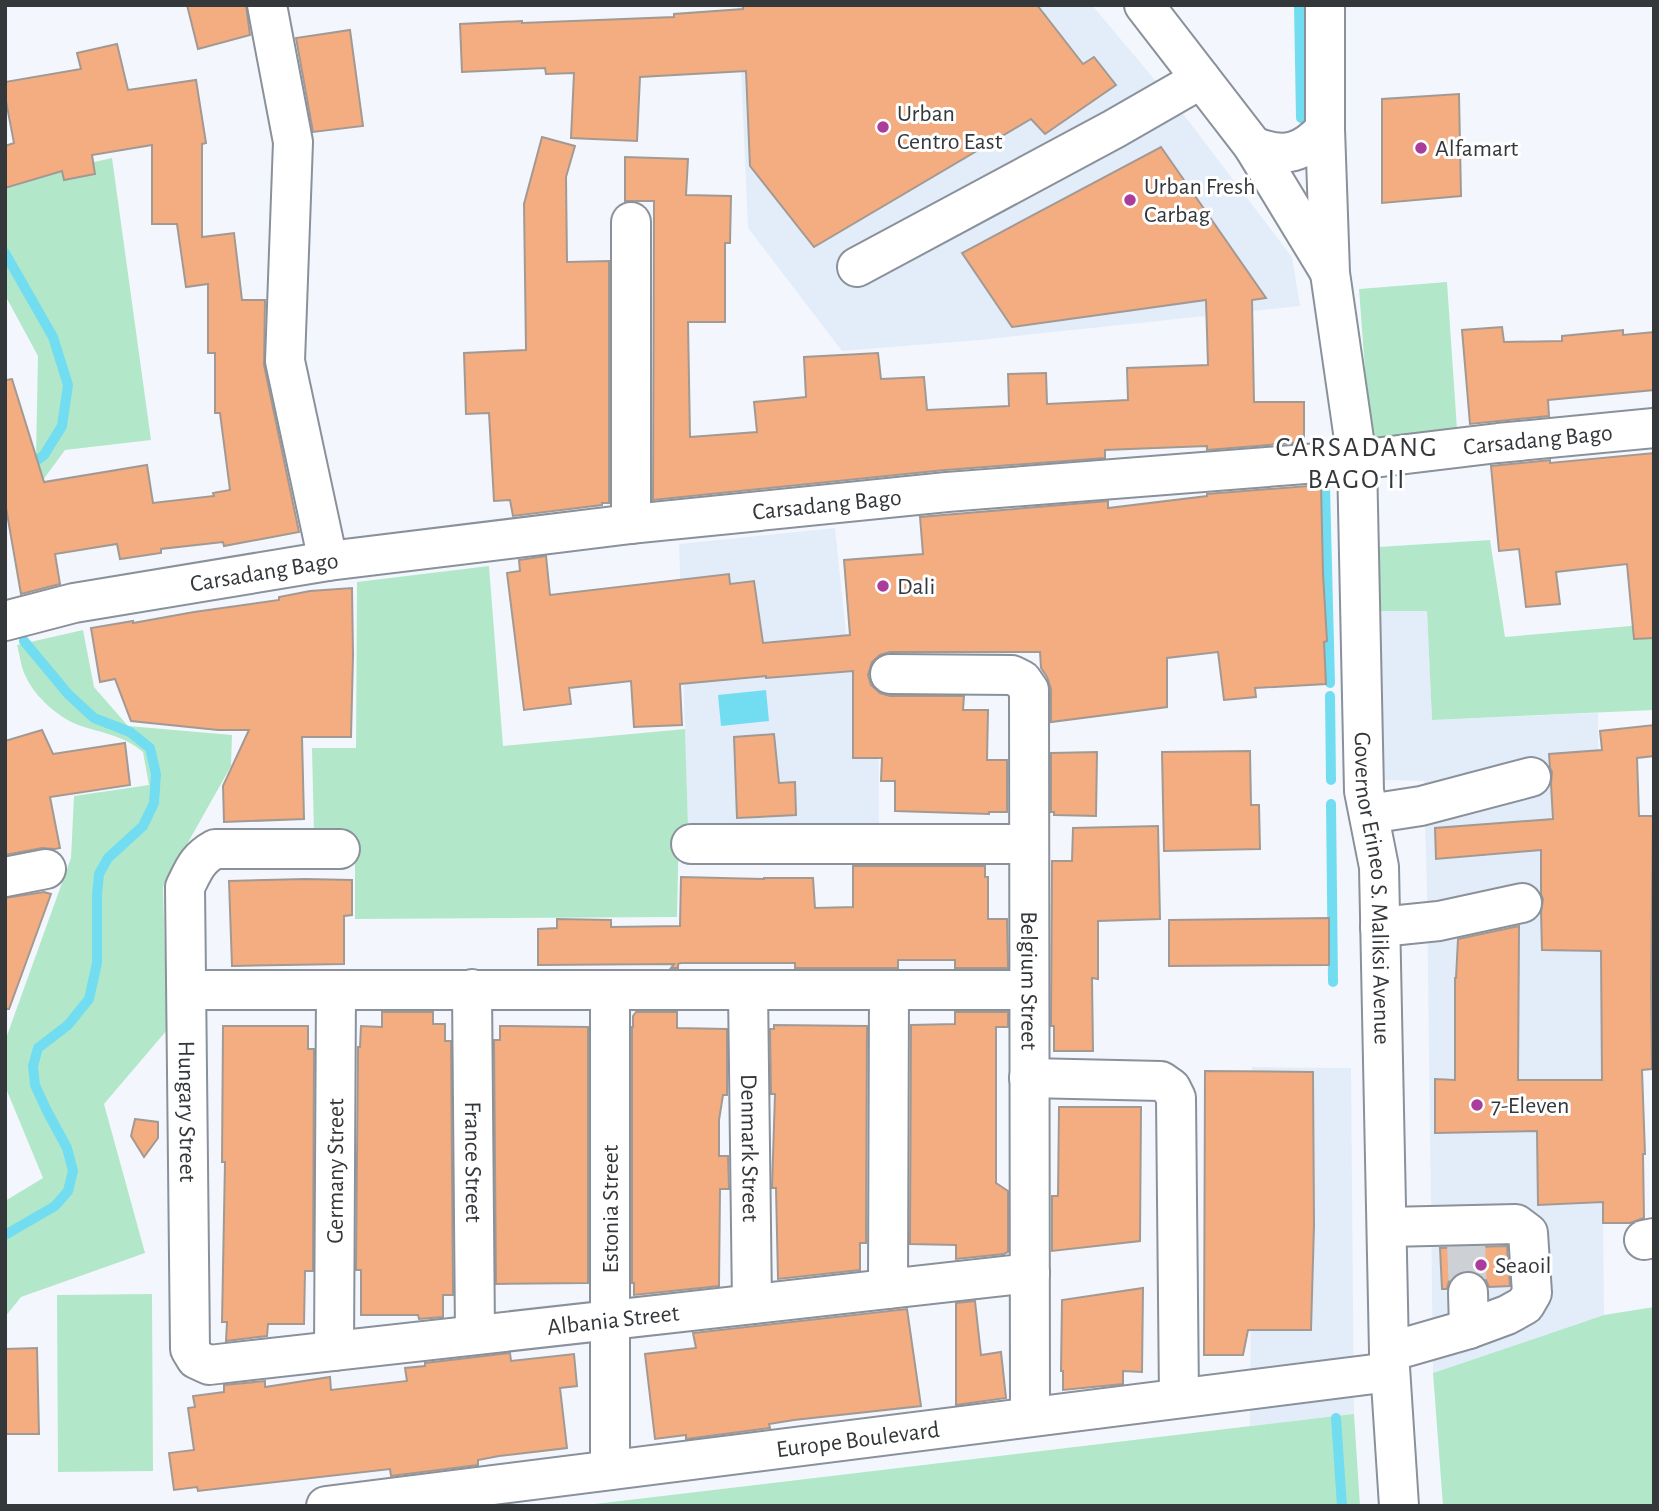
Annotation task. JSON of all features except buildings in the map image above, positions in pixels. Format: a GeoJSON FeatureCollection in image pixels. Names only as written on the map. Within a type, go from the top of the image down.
{"type":"FeatureCollection","features":[{"type":"Feature","properties":{"kind":"street"},"geometry":{"type":"LineString","coordinates":[[267,5],[293,142],[285,361],[328,561]]}},
{"type":"Feature","properties":{"kind":"street","name":"Governor Erineo S. Maliksi Avenue"},"geometry":{"type":"LineString","coordinates":[[1144,5],[1254,146],[1330,273]]}},
{"type":"Feature","properties":{"kind":"street","name":"Governor Erineo S. Maliksi Avenue"},"geometry":{"type":"LineString","coordinates":[[1325,5],[1325,129],[1330,273],[1357,460],[1364,791],[1379,867],[1390,1362],[1398,1506]]}},
{"type":"Feature","properties":{"kind":"street"},"geometry":{"type":"LineString","coordinates":[[857,267],[1114,129],[1201,79]]}},
{"type":"Feature","properties":{"kind":"street"},"geometry":{"type":"LineString","coordinates":[[1254,146],[1278,154],[1293,152],[1313,142],[1325,129]]}},
{"type":"Feature","properties":{"kind":"street"},"geometry":{"type":"LineString","coordinates":[[631,222],[631,524]]}},
{"type":"Feature","properties":{"kind":"street","name":"Carsadang Bago"},"geometry":{"type":"LineString","coordinates":[[5,621],[74,603],[328,561],[631,524],[947,492],[1357,460],[1654,428]]}},
{"type":"Feature","properties":{"kind":"street","name":"Belgium Street"},"geometry":{"type":"LineString","coordinates":[[890,674],[1012,675],[1022,680],[1029,690],[1030,1417]]}},
{"type":"Feature","properties":{"kind":"street"},"geometry":{"type":"LineString","coordinates":[[1369,814],[1422,806],[1531,777]]}},
{"type":"Feature","properties":{"kind":"street"},"geometry":{"type":"LineString","coordinates":[[691,844],[1028,844]]}},
{"type":"Feature","properties":{"kind":"street","name":"Hungary Street"},"geometry":{"type":"LineString","coordinates":[[196,1359],[190,1349],[185,887],[197,863],[215,849],[340,849]]}},
{"type":"Feature","properties":{"kind":"street"},"geometry":{"type":"LineString","coordinates":[[5,877],[46,869]]}},
{"type":"Feature","properties":{"kind":"street"},"geometry":{"type":"LineString","coordinates":[[1380,927],[1439,921],[1522,903]]}},
{"type":"Feature","properties":{"kind":"street","name":"France Street"},"geometry":{"type":"LineString","coordinates":[[472,989],[475,1335]]}},
{"type":"Feature","properties":{"kind":"street"},"geometry":{"type":"LineString","coordinates":[[187,990],[1029,990]]}},
{"type":"Feature","properties":{"kind":"street","name":"Germany Street"},"geometry":{"type":"LineString","coordinates":[[334,1351],[336,990]]}},
{"type":"Feature","properties":{"kind":"street","name":"Estonia Street"},"geometry":{"type":"LineString","coordinates":[[610,990],[610,1470]]}},
{"type":"Feature","properties":{"kind":"street","name":"Denmark Street"},"geometry":{"type":"LineString","coordinates":[[748,990],[752,1304]]}},
{"type":"Feature","properties":{"kind":"street"},"geometry":{"type":"LineString","coordinates":[[888,1289],[889,990]]}},
{"type":"Feature","properties":{"kind":"street"},"geometry":{"type":"LineString","coordinates":[[1029,1079],[1161,1081],[1171,1088],[1176,1098],[1179,1398]]}},
{"type":"Feature","properties":{"kind":"street","name":"Europe Boulevard"},"geometry":{"type":"LineString","coordinates":[[326,1506],[1179,1398],[1390,1362],[1468,1310],[1507,1315],[1525,1306],[1532,1293],[1528,1233],[1516,1224],[1465,1233],[1387,1227]]}},
{"type":"Feature","properties":{"kind":"street","name":"Albania Street"},"geometry":{"type":"LineString","coordinates":[[196,1359],[209,1365],[1030,1273]]}},
{"type":"Feature","properties":{"kind":"shaded area"},"geometry":{"type":"Polygon","coordinates":[[[738,5],[1092,5],[1181,111],[1292,257],[1300,306],[979,340],[842,351],[748,228],[738,5]]]}},
{"type":"Feature","properties":{"kind":"shaded area"},"geometry":{"type":"Polygon","coordinates":[[[1010,509],[1016,653],[878,661],[879,826],[688,826],[679,544],[835,528],[848,652],[927,647],[920,520],[1010,509]]]}},
{"type":"Feature","properties":{"kind":"shaded area"},"geometry":{"type":"Polygon","coordinates":[[[1379,611],[1427,611],[1432,720],[1598,713],[1604,1315],[1433,1373],[1424,781],[1382,780],[1379,611]]]}},
{"type":"Feature","properties":{"kind":"shaded area"},"geometry":{"type":"Polygon","coordinates":[[[1252,1067],[1351,1068],[1354,1414],[1250,1426],[1252,1067]]]}},
{"type":"Feature","properties":{"kind":"green space"},"geometry":{"type":"Polygon","coordinates":[[[112,158],[151,440],[65,450],[40,484],[5,504],[5,465],[36,457],[38,356],[5,295],[5,173],[10,181],[112,158]]]}},
{"type":"Feature","properties":{"kind":"green space"},"geometry":{"type":"Polygon","coordinates":[[[1447,282],[1457,429],[1370,438],[1359,289],[1447,282]]]}},
{"type":"Feature","properties":{"kind":"green space"},"geometry":{"type":"Polygon","coordinates":[[[1490,540],[1505,637],[1654,624],[1654,710],[1432,720],[1427,611],[1379,611],[1378,547],[1490,540]]]}},
{"type":"Feature","properties":{"kind":"green space"},"geometry":{"type":"Polygon","coordinates":[[[489,566],[503,746],[685,729],[688,826],[679,826],[677,917],[355,919],[355,835],[314,834],[312,748],[356,748],[357,582],[489,566]]]}},
{"type":"Feature","properties":{"kind":"green space"},"geometry":{"type":"Polygon","coordinates":[[[83,630],[94,687],[128,726],[232,735],[231,766],[163,887],[167,1030],[104,1104],[145,1253],[21,1297],[5,1317],[5,1201],[43,1178],[5,1086],[5,1041],[71,858],[74,796],[149,785],[143,752],[120,738],[78,725],[63,717],[41,699],[24,673],[17,645],[83,630]]]}},
{"type":"Feature","properties":{"kind":"green space"},"geometry":{"type":"Polygon","coordinates":[[[152,1294],[153,1471],[58,1472],[57,1295],[152,1294]]]}},
{"type":"Feature","properties":{"kind":"green space"},"geometry":{"type":"Polygon","coordinates":[[[1654,1307],[1654,1506],[1443,1506],[1433,1373],[1604,1315],[1654,1307]]]}},
{"type":"Feature","properties":{"kind":"green space"},"geometry":{"type":"Polygon","coordinates":[[[1353,1414],[1360,1506],[578,1506],[1353,1414]]]}},
{"type":"Feature","properties":{"kind":"water"},"geometry":{"type":"Polygon","coordinates":[[[766,690],[769,721],[721,726],[718,695],[766,690]]]}},
{"type":"Feature","properties":{"kind":"waterway"},"geometry":{"type":"LineString","coordinates":[[1299,5],[1301,118]]}},
{"type":"Feature","properties":{"kind":"waterway"},"geometry":{"type":"LineString","coordinates":[[5,253],[53,337],[68,385],[62,426],[44,455],[28,467]]}},
{"type":"Feature","properties":{"kind":"waterway"},"geometry":{"type":"LineString","coordinates":[[1325,487],[1330,683]]}},
{"type":"Feature","properties":{"kind":"waterway"},"geometry":{"type":"LineString","coordinates":[[5,1235],[55,1206],[68,1191],[73,1171],[67,1148],[35,1085],[33,1066],[38,1048],[68,1025],[89,999],[97,963],[99,874],[108,858],[143,826],[154,803],[156,774],[150,748],[130,732],[94,718],[68,694],[24,641]]}},
{"type":"Feature","properties":{"kind":"waterway"},"geometry":{"type":"LineString","coordinates":[[1330,696],[1331,780]]}},
{"type":"Feature","properties":{"kind":"waterway"},"geometry":{"type":"LineString","coordinates":[[1331,804],[1333,982]]}},
{"type":"Feature","properties":{"kind":"waterway"},"geometry":{"type":"LineString","coordinates":[[1336,1418],[1342,1506]]}},
{"type":"Feature","properties":{"kind":"tunnel"},"geometry":{"type":"LineString","coordinates":[[1466,1242],[1468,1292]]}},
{"type":"Feature","properties":{"kind":"place","name":"Urban Centro East"},"geometry":{"type":"Point","coordinates":[883,127]}},
{"type":"Feature","properties":{"kind":"place","name":"Alfamart"},"geometry":{"type":"Point","coordinates":[1421,148]}},
{"type":"Feature","properties":{"kind":"place","name":"Urban Fresh Carbag"},"geometry":{"type":"Point","coordinates":[1130,200]}},
{"type":"Feature","properties":{"kind":"place","name":"Dali"},"geometry":{"type":"Point","coordinates":[883,586]}},
{"type":"Feature","properties":{"kind":"place","name":"7-Eleven"},"geometry":{"type":"Point","coordinates":[1477,1105]}},
{"type":"Feature","properties":{"kind":"place","name":"Seaoil"},"geometry":{"type":"Point","coordinates":[1481,1265]}},
{"type":"Feature","properties":{"kind":"district","name":"CARSADANG BAGO II"},"geometry":{"type":"Point","coordinates":[1357,462]}}]}
